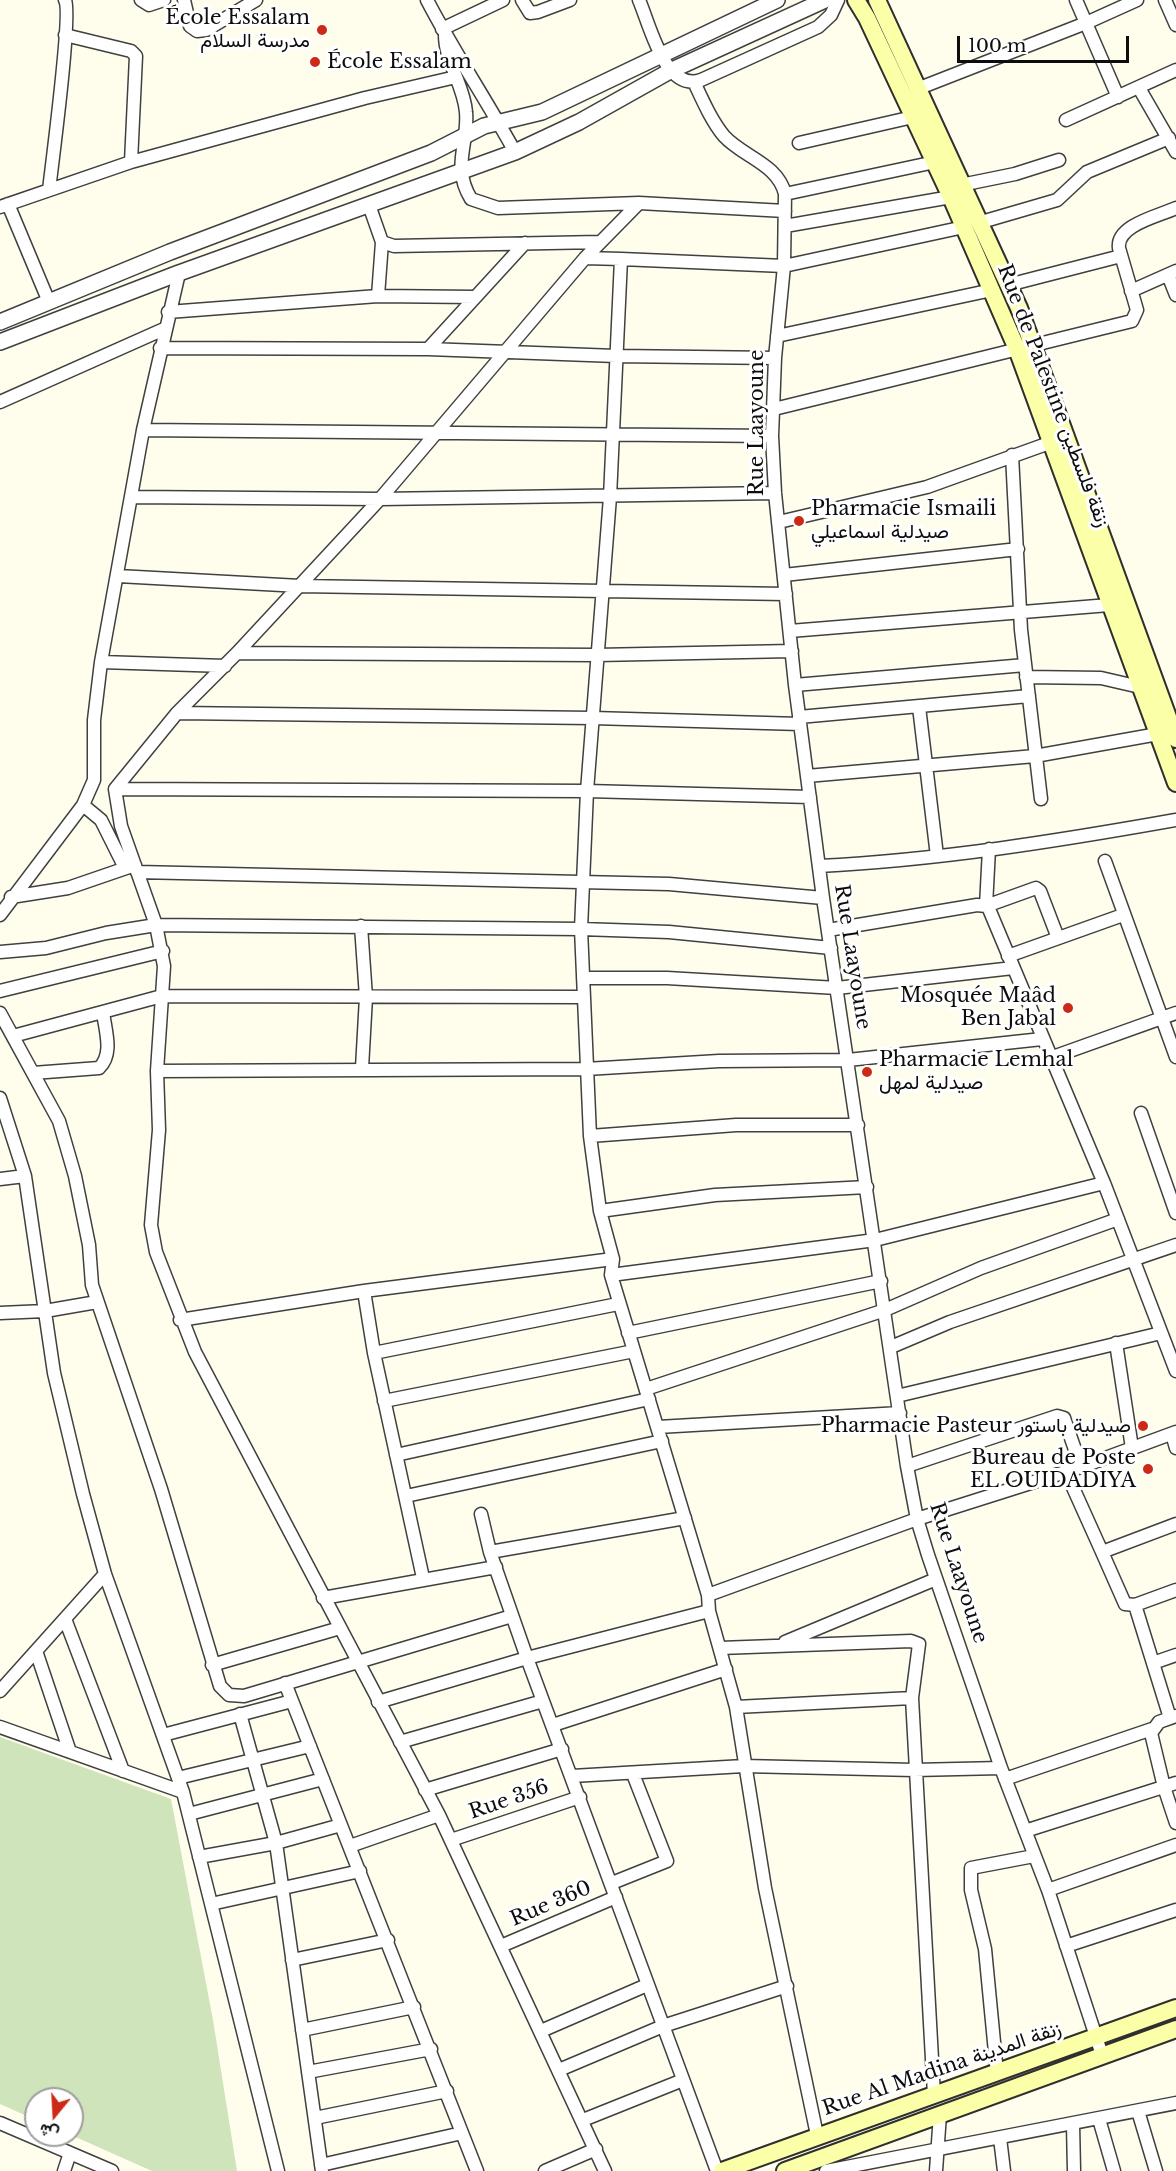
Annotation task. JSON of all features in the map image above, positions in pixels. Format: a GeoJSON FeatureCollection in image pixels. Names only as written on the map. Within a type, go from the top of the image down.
{"type":"FeatureCollection","features":[{"type":"Feature","properties":{"kind":"main road","name":"Rue de Palestine زنقة فلسطين"},"geometry":{"type":"LineString","coordinates":[[856,0],[867,18],[935,162],[956,191]]}},
{"type":"Feature","properties":{"kind":"main road","name":"Rue de Palestine زنقة فلسطين"},"geometry":{"type":"LineString","coordinates":[[877,0],[917,89],[956,191],[1080,471],[1176,739]]}},
{"type":"Feature","properties":{"kind":"main road","name":"Rue de Palestine زنقة فلسطين"},"geometry":{"type":"LineString","coordinates":[[1024,347],[1052,442],[1109,605],[1176,783]]}},
{"type":"Feature","properties":{"kind":"main road","name":"Rue Al Madina زنقة المدينة"},"geometry":{"type":"LineString","coordinates":[[719,2171],[1176,2008]]}},
{"type":"Feature","properties":{"kind":"main road","name":"Rue Al Madina زنقة المدينة"},"geometry":{"type":"LineString","coordinates":[[788,2170],[1176,2029]]}},
{"type":"Feature","properties":{"kind":"street"},"geometry":{"type":"LineString","coordinates":[[49,190],[68,5],[65,0]]}},
{"type":"Feature","properties":{"kind":"street"},"geometry":{"type":"LineString","coordinates":[[141,0],[149,5],[164,0]]}},
{"type":"Feature","properties":{"kind":"street"},"geometry":{"type":"LineString","coordinates":[[184,0],[190,26],[197,32],[206,30],[256,0]]}},
{"type":"Feature","properties":{"kind":"street"},"geometry":{"type":"LineString","coordinates":[[428,0],[444,32],[515,152]]}},
{"type":"Feature","properties":{"kind":"street"},"geometry":{"type":"LineString","coordinates":[[444,32],[503,0]]}},
{"type":"Feature","properties":{"kind":"street"},"geometry":{"type":"LineString","coordinates":[[522,0],[530,13],[570,0]]}},
{"type":"Feature","properties":{"kind":"street"},"geometry":{"type":"LineString","coordinates":[[639,0],[670,72],[681,80],[694,82],[818,27],[831,15],[838,0]]}},
{"type":"Feature","properties":{"kind":"street"},"geometry":{"type":"LineString","coordinates":[[0,322],[431,153],[484,126],[542,112],[661,53],[777,0]]}},
{"type":"Feature","properties":{"kind":"street"},"geometry":{"type":"LineString","coordinates":[[0,342],[179,273],[463,173],[515,152],[560,131],[670,72],[825,0]]}},
{"type":"Feature","properties":{"kind":"street"},"geometry":{"type":"LineString","coordinates":[[1076,0],[1119,96]]}},
{"type":"Feature","properties":{"kind":"street"},"geometry":{"type":"LineString","coordinates":[[917,89],[1086,23],[1137,0]]}},
{"type":"Feature","properties":{"kind":"street"},"geometry":{"type":"LineString","coordinates":[[1165,0],[1176,25]]}},
{"type":"Feature","properties":{"kind":"street"},"geometry":{"type":"LineString","coordinates":[[444,32],[446,48],[466,112],[460,158],[471,199],[498,208],[639,203],[785,211]]}},
{"type":"Feature","properties":{"kind":"street"},"geometry":{"type":"LineString","coordinates":[[65,35],[130,51],[136,56],[131,162]]}},
{"type":"Feature","properties":{"kind":"street"},"geometry":{"type":"LineString","coordinates":[[1066,120],[1176,70]]}},
{"type":"Feature","properties":{"kind":"street"},"geometry":{"type":"LineString","coordinates":[[49,302],[4,206],[131,162],[365,98],[456,78]]}},
{"type":"Feature","properties":{"kind":"street"},"geometry":{"type":"LineString","coordinates":[[694,82],[724,136],[770,170],[781,184],[785,194],[935,162]]}},
{"type":"Feature","properties":{"kind":"street"},"geometry":{"type":"LineString","coordinates":[[1139,88],[1176,152]]}},
{"type":"Feature","properties":{"kind":"street"},"geometry":{"type":"LineString","coordinates":[[799,143],[913,117]]}},
{"type":"Feature","properties":{"kind":"street"},"geometry":{"type":"LineString","coordinates":[[585,258],[784,266],[971,225],[1057,200],[1091,170],[1169,138]]}},
{"type":"Feature","properties":{"kind":"street"},"geometry":{"type":"LineString","coordinates":[[785,226],[956,191],[1059,160]]}},
{"type":"Feature","properties":{"kind":"street","name":"Rue Laayoune"},"geometry":{"type":"LineString","coordinates":[[785,194],[784,266],[775,358],[772,436],[775,493],[795,685],[823,898],[907,1466],[917,1519],[936,1579],[1003,1774],[1048,1890],[1102,2055]]}},
{"type":"Feature","properties":{"kind":"street"},"geometry":{"type":"LineString","coordinates":[[605,2171],[439,1815],[357,1663],[180,1320],[156,1251],[151,1225],[159,1130],[157,1071],[163,951],[156,925],[132,868],[121,826],[115,789],[177,713],[225,666],[380,499],[585,258],[639,203]]}},
{"type":"Feature","properties":{"kind":"street"},"geometry":{"type":"LineString","coordinates":[[369,205],[382,242],[378,296]]}},
{"type":"Feature","properties":{"kind":"street"},"geometry":{"type":"LineString","coordinates":[[774,409],[1132,321],[1137,310],[1118,241],[1124,232],[1176,208]]}},
{"type":"Feature","properties":{"kind":"street"},"geometry":{"type":"LineString","coordinates":[[382,242],[394,246],[600,243]]}},
{"type":"Feature","properties":{"kind":"street"},"geometry":{"type":"LineString","coordinates":[[428,349],[525,243]]}},
{"type":"Feature","properties":{"kind":"street"},"geometry":{"type":"LineString","coordinates":[[777,336],[1000,287],[1121,256]]}},
{"type":"Feature","properties":{"kind":"street"},"geometry":{"type":"LineString","coordinates":[[621,259],[611,435],[610,497],[586,791],[581,929],[590,1136],[600,1211],[613,1259],[610,1275],[708,1595],[709,1611],[735,1707],[765,1888],[817,2135]]}},
{"type":"Feature","properties":{"kind":"street"},"geometry":{"type":"LineString","coordinates":[[0,915],[11,897],[83,805],[94,780],[94,720],[101,662],[143,430],[168,312],[179,273]]}},
{"type":"Feature","properties":{"kind":"street"},"geometry":{"type":"LineString","coordinates":[[1131,291],[1172,273],[1176,295]]}},
{"type":"Feature","properties":{"kind":"street"},"geometry":{"type":"LineString","coordinates":[[168,312],[378,296],[475,297]]}},
{"type":"Feature","properties":{"kind":"street"},"geometry":{"type":"LineString","coordinates":[[0,402],[165,329]]}},
{"type":"Feature","properties":{"kind":"street"},"geometry":{"type":"LineString","coordinates":[[160,348],[428,349],[616,356],[775,358]]}},
{"type":"Feature","properties":{"kind":"street"},"geometry":{"type":"LineString","coordinates":[[143,430],[772,436]]}},
{"type":"Feature","properties":{"kind":"street"},"geometry":{"type":"LineString","coordinates":[[779,522],[920,489],[1052,442]]}},
{"type":"Feature","properties":{"kind":"street"},"geometry":{"type":"LineString","coordinates":[[1012,455],[1020,612],[1041,799]]}},
{"type":"Feature","properties":{"kind":"street"},"geometry":{"type":"LineString","coordinates":[[131,497],[380,499],[775,493]]}},
{"type":"Feature","properties":{"kind":"street"},"geometry":{"type":"LineString","coordinates":[[784,575],[1018,549]]}},
{"type":"Feature","properties":{"kind":"street"},"geometry":{"type":"LineString","coordinates":[[117,576],[300,586],[786,594]]}},
{"type":"Feature","properties":{"kind":"street"},"geometry":{"type":"LineString","coordinates":[[790,631],[1109,605]]}},
{"type":"Feature","properties":{"kind":"street"},"geometry":{"type":"LineString","coordinates":[[237,653],[597,655],[792,651]]}},
{"type":"Feature","properties":{"kind":"street"},"geometry":{"type":"LineString","coordinates":[[101,662],[225,666]]}},
{"type":"Feature","properties":{"kind":"street"},"geometry":{"type":"LineString","coordinates":[[795,685],[1025,671],[1101,678],[1140,687]]}},
{"type":"Feature","properties":{"kind":"street"},"geometry":{"type":"LineString","coordinates":[[177,713],[800,720],[1029,696]]}},
{"type":"Feature","properties":{"kind":"street"},"geometry":{"type":"LineString","coordinates":[[919,706],[937,856]]}},
{"type":"Feature","properties":{"kind":"street"},"geometry":{"type":"LineString","coordinates":[[807,776],[1035,756],[1158,734]]}},
{"type":"Feature","properties":{"kind":"street"},"geometry":{"type":"LineString","coordinates":[[115,789],[586,791],[810,797]]}},
{"type":"Feature","properties":{"kind":"street"},"geometry":{"type":"LineString","coordinates":[[83,805],[101,820],[132,868]]}},
{"type":"Feature","properties":{"kind":"street"},"geometry":{"type":"LineString","coordinates":[[819,867],[937,856],[1084,837],[1176,820]]}},
{"type":"Feature","properties":{"kind":"street"},"geometry":{"type":"LineString","coordinates":[[989,849],[986,906],[1104,1183],[1176,1369]]}},
{"type":"Feature","properties":{"kind":"street"},"geometry":{"type":"LineString","coordinates":[[1105,861],[1176,1057]]}},
{"type":"Feature","properties":{"kind":"street"},"geometry":{"type":"LineString","coordinates":[[11,897],[68,888],[132,868],[669,884],[823,898]]}},
{"type":"Feature","properties":{"kind":"street"},"geometry":{"type":"LineString","coordinates":[[828,930],[986,906],[1036,888],[1040,891],[1058,938]]}},
{"type":"Feature","properties":{"kind":"street"},"geometry":{"type":"LineString","coordinates":[[583,978],[667,978],[837,988],[1011,962],[1058,938],[1123,915]]}},
{"type":"Feature","properties":{"kind":"street"},"geometry":{"type":"LineString","coordinates":[[0,952],[46,948],[106,933],[156,925],[581,929],[669,932],[831,948]]}},
{"type":"Feature","properties":{"kind":"street"},"geometry":{"type":"LineString","coordinates":[[361,926],[366,997],[362,1068]]}},
{"type":"Feature","properties":{"kind":"street"},"geometry":{"type":"LineString","coordinates":[[0,990],[163,951]]}},
{"type":"Feature","properties":{"kind":"street"},"geometry":{"type":"LineString","coordinates":[[13,1036],[162,996],[583,997]]}},
{"type":"Feature","properties":{"kind":"street"},"geometry":{"type":"LineString","coordinates":[[33,1073],[99,1068],[107,1059],[108,1047],[103,1012]]}},
{"type":"Feature","properties":{"kind":"street"},"geometry":{"type":"LineString","coordinates":[[0,1013],[59,1121],[75,1176],[88,1245],[92,1286],[161,1489],[219,1686],[235,1697],[512,1616]]}},
{"type":"Feature","properties":{"kind":"street"},"geometry":{"type":"LineString","coordinates":[[1050,1058],[1176,1013]]}},
{"type":"Feature","properties":{"kind":"street"},"geometry":{"type":"LineString","coordinates":[[157,1071],[362,1068],[586,1069],[719,1061],[848,1060],[1042,1040]]}},
{"type":"Feature","properties":{"kind":"street"},"geometry":{"type":"LineString","coordinates":[[0,1098],[25,1176],[54,1373],[105,1574],[183,1792],[278,2171]]}},
{"type":"Feature","properties":{"kind":"street"},"geometry":{"type":"LineString","coordinates":[[1140,1113],[1176,1213]]}},
{"type":"Feature","properties":{"kind":"street"},"geometry":{"type":"LineString","coordinates":[[590,1136],[736,1125],[858,1125]]}},
{"type":"Feature","properties":{"kind":"street"},"geometry":{"type":"LineString","coordinates":[[0,1179],[25,1176]]}},
{"type":"Feature","properties":{"kind":"street"},"geometry":{"type":"LineString","coordinates":[[610,1275],[875,1240],[1104,1183]]}},
{"type":"Feature","properties":{"kind":"street"},"geometry":{"type":"LineString","coordinates":[[600,1211],[715,1195],[867,1187]]}},
{"type":"Feature","properties":{"kind":"street"},"geometry":{"type":"LineString","coordinates":[[396,1455],[647,1394],[885,1310],[981,1268],[1118,1219]]}},
{"type":"Feature","properties":{"kind":"street"},"geometry":{"type":"LineString","coordinates":[[891,1347],[950,1322],[1176,1245]]}},
{"type":"Feature","properties":{"kind":"street"},"geometry":{"type":"LineString","coordinates":[[180,1320],[364,1291],[613,1259]]}},
{"type":"Feature","properties":{"kind":"street"},"geometry":{"type":"LineString","coordinates":[[628,1333],[881,1281]]}},
{"type":"Feature","properties":{"kind":"street"},"geometry":{"type":"LineString","coordinates":[[364,1291],[374,1353],[423,1578]]}},
{"type":"Feature","properties":{"kind":"street"},"geometry":{"type":"LineString","coordinates":[[0,1313],[45,1311],[97,1302]]}},
{"type":"Feature","properties":{"kind":"street"},"geometry":{"type":"LineString","coordinates":[[374,1353],[618,1304]]}},
{"type":"Feature","properties":{"kind":"street"},"geometry":{"type":"LineString","coordinates":[[897,1396],[1161,1333]]}},
{"type":"Feature","properties":{"kind":"street"},"geometry":{"type":"LineString","coordinates":[[1116,1343],[1132,1448]]}},
{"type":"Feature","properties":{"kind":"street"},"geometry":{"type":"LineString","coordinates":[[384,1401],[634,1351]]}},
{"type":"Feature","properties":{"kind":"street"},"geometry":{"type":"LineString","coordinates":[[658,1427],[900,1413]]}},
{"type":"Feature","properties":{"kind":"street"},"geometry":{"type":"LineString","coordinates":[[907,1466],[1057,1416],[1064,1418],[1081,1467]]}},
{"type":"Feature","properties":{"kind":"street"},"geometry":{"type":"LineString","coordinates":[[708,1595],[917,1519],[1081,1467],[1174,1433],[1176,1448]]}},
{"type":"Feature","properties":{"kind":"street"},"geometry":{"type":"LineString","coordinates":[[406,1496],[662,1441]]}},
{"type":"Feature","properties":{"kind":"street"},"geometry":{"type":"LineString","coordinates":[[1066,1472],[1122,1602],[1136,1605],[1176,1590]]}},
{"type":"Feature","properties":{"kind":"street"},"geometry":{"type":"LineString","coordinates":[[481,1514],[490,1552],[527,1658],[612,1883],[647,1985],[719,2171]]}},
{"type":"Feature","properties":{"kind":"street"},"geometry":{"type":"LineString","coordinates":[[490,1552],[685,1518]]}},
{"type":"Feature","properties":{"kind":"street"},"geometry":{"type":"LineString","coordinates":[[1102,1552],[1176,1524]]}},
{"type":"Feature","properties":{"kind":"street"},"geometry":{"type":"LineString","coordinates":[[323,1598],[423,1578],[496,1567]]}},
{"type":"Feature","properties":{"kind":"street"},"geometry":{"type":"LineString","coordinates":[[0,1691],[105,1574]]}},
{"type":"Feature","properties":{"kind":"street"},"geometry":{"type":"LineString","coordinates":[[776,1646],[936,1579]]}},
{"type":"Feature","properties":{"kind":"street"},"geometry":{"type":"LineString","coordinates":[[572,1776],[744,1766],[1003,1774],[1152,1729],[1159,1722],[1173,1717],[1153,1664],[1136,1605]]}},
{"type":"Feature","properties":{"kind":"street"},"geometry":{"type":"LineString","coordinates":[[378,1702],[527,1658],[709,1611]]}},
{"type":"Feature","properties":{"kind":"street"},"geometry":{"type":"LineString","coordinates":[[65,1619],[123,1771]]}},
{"type":"Feature","properties":{"kind":"street"},"geometry":{"type":"LineString","coordinates":[[212,1665],[340,1628]]}},
{"type":"Feature","properties":{"kind":"street"},"geometry":{"type":"LineString","coordinates":[[720,1648],[916,1642],[920,1647],[912,1698],[914,1770],[934,2095]]}},
{"type":"Feature","properties":{"kind":"street"},"geometry":{"type":"LineString","coordinates":[[36,1651],[70,1752]]}},
{"type":"Feature","properties":{"kind":"street"},"geometry":{"type":"LineString","coordinates":[[1153,1664],[1176,1655]]}},
{"type":"Feature","properties":{"kind":"street"},"geometry":{"type":"LineString","coordinates":[[553,1725],[726,1670]]}},
{"type":"Feature","properties":{"kind":"street"},"geometry":{"type":"LineString","coordinates":[[285,1683],[431,2049],[477,2171]]}},
{"type":"Feature","properties":{"kind":"street"},"geometry":{"type":"LineString","coordinates":[[735,1707],[912,1698]]}},
{"type":"Feature","properties":{"kind":"street"},"geometry":{"type":"LineString","coordinates":[[163,1735],[292,1701]]}},
{"type":"Feature","properties":{"kind":"street"},"geometry":{"type":"LineString","coordinates":[[400,1742],[543,1701]]}},
{"type":"Feature","properties":{"kind":"street"},"geometry":{"type":"LineString","coordinates":[[240,1714],[276,1843],[322,2168],[462,2133]]}},
{"type":"Feature","properties":{"kind":"street"},"geometry":{"type":"LineString","coordinates":[[0,1727],[183,1792]]}},
{"type":"Feature","properties":{"kind":"street"},"geometry":{"type":"LineString","coordinates":[[1152,1729],[1170,1785],[1176,1823]]}},
{"type":"Feature","properties":{"kind":"street"},"geometry":{"type":"LineString","coordinates":[[178,1778],[309,1746]]}},
{"type":"Feature","properties":{"kind":"street"},"geometry":{"type":"LineString","coordinates":[[425,1790],[562,1749]]}},
{"type":"Feature","properties":{"kind":"street"},"geometry":{"type":"LineString","coordinates":[[612,1883],[667,1861],[633,1774]]}},
{"type":"Feature","properties":{"kind":"street"},"geometry":{"type":"LineString","coordinates":[[189,1814],[323,1779]]}},
{"type":"Feature","properties":{"kind":"street"},"geometry":{"type":"LineString","coordinates":[[1025,1831],[1170,1785]]}},
{"type":"Feature","properties":{"kind":"street","name":"Rue 356"},"geometry":{"type":"LineString","coordinates":[[451,1840],[580,1797]]}},
{"type":"Feature","properties":{"kind":"street"},"geometry":{"type":"LineString","coordinates":[[350,1846],[439,1815]]}},
{"type":"Feature","properties":{"kind":"street"},"geometry":{"type":"LineString","coordinates":[[199,1857],[276,1843],[341,1825]]}},
{"type":"Feature","properties":{"kind":"street"},"geometry":{"type":"LineString","coordinates":[[1048,1890],[1176,1845]]}},
{"type":"Feature","properties":{"kind":"street"},"geometry":{"type":"LineString","coordinates":[[997,2073],[985,1949],[971,1890],[972,1868],[1034,1856]]}},
{"type":"Feature","properties":{"kind":"street"},"geometry":{"type":"LineString","coordinates":[[211,1904],[360,1871]]}},
{"type":"Feature","properties":{"kind":"street","name":"Rue 360"},"geometry":{"type":"LineString","coordinates":[[501,1946],[616,1897]]}},
{"type":"Feature","properties":{"kind":"street"},"geometry":{"type":"LineString","coordinates":[[1066,1946],[1176,1910]]}},
{"type":"Feature","properties":{"kind":"street"},"geometry":{"type":"LineString","coordinates":[[292,1960],[387,1940]]}},
{"type":"Feature","properties":{"kind":"street"},"geometry":{"type":"LineString","coordinates":[[541,2031],[647,1985]]}},
{"type":"Feature","properties":{"kind":"street"},"geometry":{"type":"LineString","coordinates":[[559,2070],[663,2026],[787,1986]]}},
{"type":"Feature","properties":{"kind":"street"},"geometry":{"type":"LineString","coordinates":[[302,2030],[414,2007]]}},
{"type":"Feature","properties":{"kind":"street"},"geometry":{"type":"LineString","coordinates":[[308,2073],[431,2049]]}},
{"type":"Feature","properties":{"kind":"street"},"geometry":{"type":"LineString","coordinates":[[583,2120],[683,2080]]}},
{"type":"Feature","properties":{"kind":"street"},"geometry":{"type":"LineString","coordinates":[[315,2118],[447,2091]]}},
{"type":"Feature","properties":{"kind":"street"},"geometry":{"type":"LineString","coordinates":[[826,2171],[848,2169],[1176,2103]]}},
{"type":"Feature","properties":{"kind":"street"},"geometry":{"type":"LineString","coordinates":[[1138,2111],[1156,2171]]}},
{"type":"Feature","properties":{"kind":"street"},"geometry":{"type":"LineString","coordinates":[[936,2171],[940,2114]]}},
{"type":"Feature","properties":{"kind":"street"},"geometry":{"type":"LineString","coordinates":[[1099,2120],[1114,2171]]}},
{"type":"Feature","properties":{"kind":"street"},"geometry":{"type":"LineString","coordinates":[[0,2123],[112,2171]]}},
{"type":"Feature","properties":{"kind":"street"},"geometry":{"type":"LineString","coordinates":[[1072,2124],[1074,2171]]}},
{"type":"Feature","properties":{"kind":"street"},"geometry":{"type":"LineString","coordinates":[[1000,2138],[1005,2171]]}},
{"type":"Feature","properties":{"kind":"street"},"geometry":{"type":"LineString","coordinates":[[848,2148],[848,2169]]}},
{"type":"Feature","properties":{"kind":"street"},"geometry":{"type":"LineString","coordinates":[[545,2171],[596,2149]]}},
{"type":"Feature","properties":{"kind":"street"},"geometry":{"type":"LineString","coordinates":[[64,2171],[70,2153]]}},
{"type":"Feature","properties":{"kind":"green space"},"geometry":{"type":"Polygon","coordinates":[[[0,1737],[171,1799],[213,2020],[237,2171],[152,2171],[84,2141],[84,2087],[24,2087],[24,2115],[0,2104],[0,1737]]]}},
{"type":"Feature","properties":{"kind":"place","name":"École Essalam مدرسة السلام"},"geometry":{"type":"Point","coordinates":[322,30]}},
{"type":"Feature","properties":{"kind":"place","name":"École Essalam"},"geometry":{"type":"Point","coordinates":[315,62]}},
{"type":"Feature","properties":{"kind":"place","name":"Pharmacie Ismaili صيدلية اسماعيلي"},"geometry":{"type":"Point","coordinates":[799,521]}},
{"type":"Feature","properties":{"kind":"place","name":"Mosquée Maâd Ben Jabal"},"geometry":{"type":"Point","coordinates":[1068,1008]}},
{"type":"Feature","properties":{"kind":"place","name":"Pharmacie Lemhal صيدلية لمهل"},"geometry":{"type":"Point","coordinates":[867,1072]}},
{"type":"Feature","properties":{"kind":"place","name":"Pharmacie Pasteur صيدلية باستور"},"geometry":{"type":"Point","coordinates":[1143,1426]}},
{"type":"Feature","properties":{"kind":"place","name":"Bureau de Poste EL OUIDADIYA"},"geometry":{"type":"Point","coordinates":[1148,1469]}}]}
